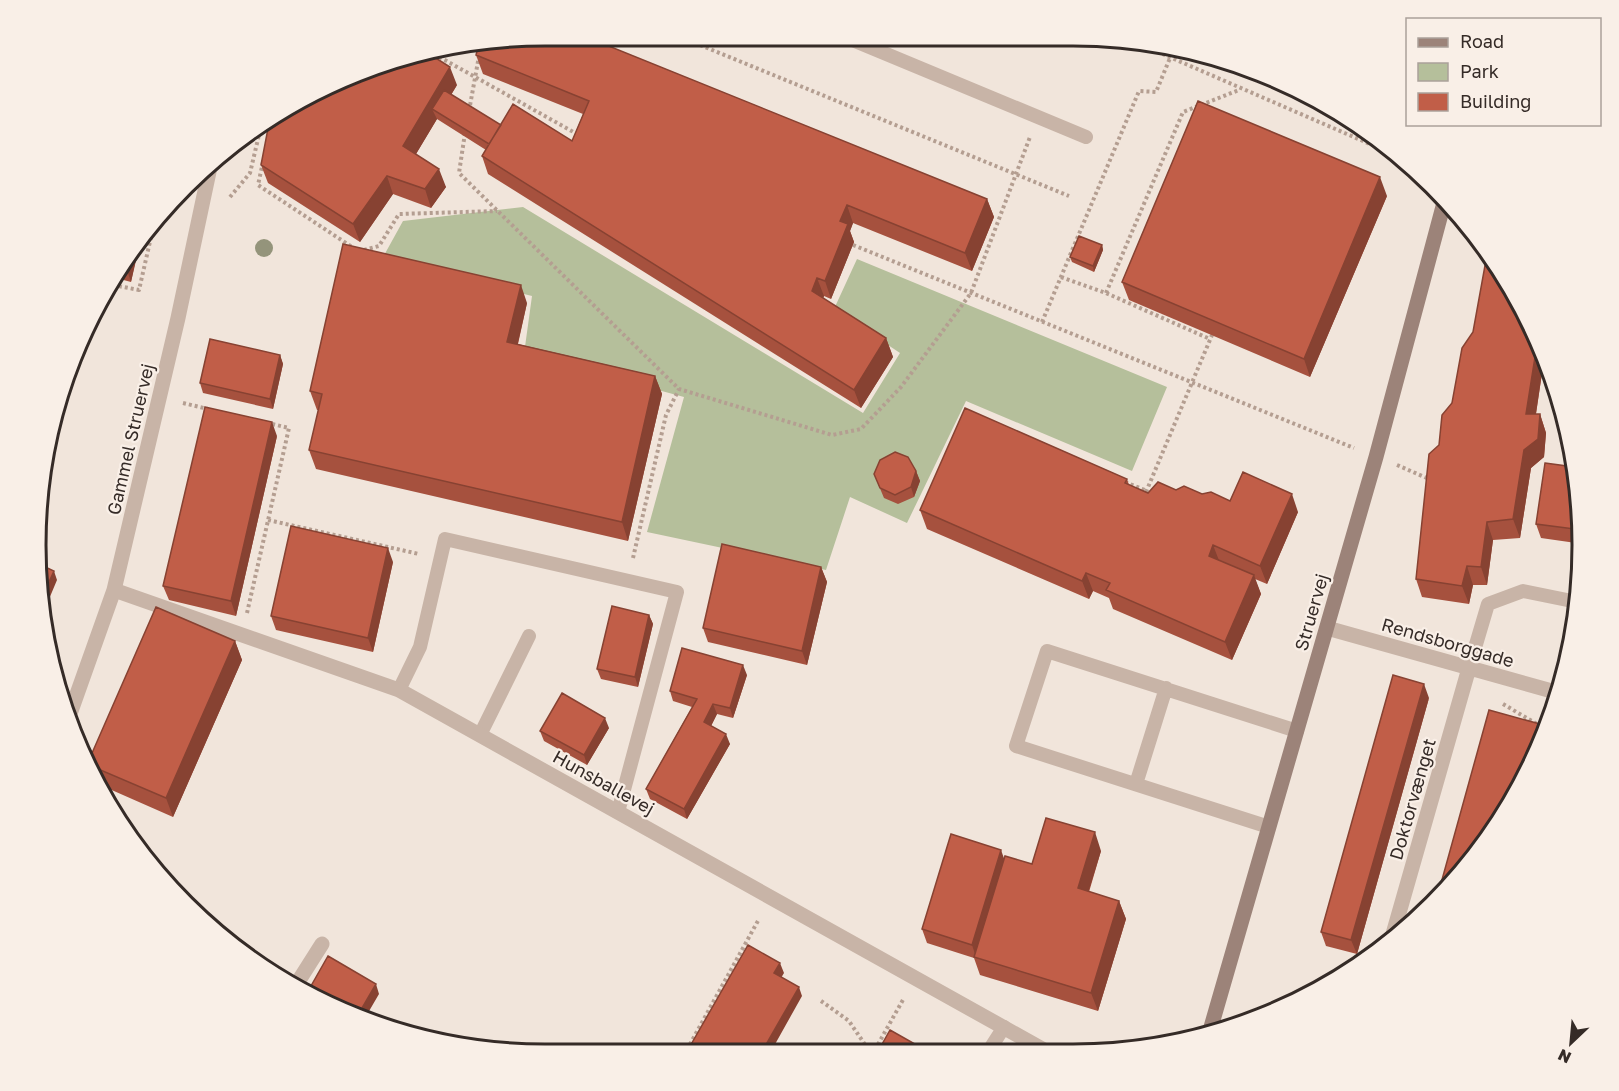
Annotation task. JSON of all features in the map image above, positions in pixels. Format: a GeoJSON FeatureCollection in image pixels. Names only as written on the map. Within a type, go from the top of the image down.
{"type":"FeatureCollection","features":[{"type":"Feature","properties":{"kind":"street","name":"Gammel Struervej"},"geometry":{"type":"LineString","coordinates":[[73,706],[114,590],[208,178]]}},
{"type":"Feature","properties":{"kind":"street","name":"Struervej"},"geometry":{"type":"LineString","coordinates":[[1212,1024],[1376,457],[1442,209]]}},
{"type":"Feature","properties":{"kind":"street","name":"Hunsballevej"},"geometry":{"type":"LineString","coordinates":[[114,590],[399,690],[1033,1044]]}},
{"type":"Feature","properties":{"kind":"street","name":"Rendsborggade"},"geometry":{"type":"LineString","coordinates":[[1327,628],[1550,691]]}},
{"type":"Feature","properties":{"kind":"street","name":"Doktorvænget"},"geometry":{"type":"LineString","coordinates":[[1395,927],[1469,668]]}},
{"type":"Feature","properties":{"kind":"street"},"geometry":{"type":"LineString","coordinates":[[299,980],[322,944]]}},
{"type":"Feature","properties":{"kind":"lane"},"geometry":{"type":"LineString","coordinates":[[867,46],[1086,137]]}},
{"type":"Feature","properties":{"kind":"lane"},"geometry":{"type":"LineString","coordinates":[[399,690],[420,647],[445,539],[676,592],[618,812]]}},
{"type":"Feature","properties":{"kind":"lane"},"geometry":{"type":"LineString","coordinates":[[1469,668],[1488,604],[1523,591],[1569,601]]}},
{"type":"Feature","properties":{"kind":"lane"},"geometry":{"type":"LineString","coordinates":[[480,735],[529,636]]}},
{"type":"Feature","properties":{"kind":"lane"},"geometry":{"type":"LineString","coordinates":[[1269,827],[1016,746],[1047,651],[1297,730]]}},
{"type":"Feature","properties":{"kind":"lane"},"geometry":{"type":"LineString","coordinates":[[1136,784],[1166,688]]}},
{"type":"Feature","properties":{"kind":"lane"},"geometry":{"type":"LineString","coordinates":[[993,1044],[1004,1028]]}},
{"type":"Feature","properties":{"kind":"path"},"geometry":{"type":"LineString","coordinates":[[702,46],[1069,196]]}},
{"type":"Feature","properties":{"kind":"path"},"geometry":{"type":"LineString","coordinates":[[468,120],[480,51]]}},
{"type":"Feature","properties":{"kind":"path"},"geometry":{"type":"LineString","coordinates":[[1163,55],[1368,144]]}},
{"type":"Feature","properties":{"kind":"path"},"geometry":{"type":"LineString","coordinates":[[440,58],[587,140]]}},
{"type":"Feature","properties":{"kind":"path"},"geometry":{"type":"LineString","coordinates":[[1042,321],[1139,91],[1156,92],[1170,58]]}},
{"type":"Feature","properties":{"kind":"path"},"geometry":{"type":"LineString","coordinates":[[441,67],[445,61]]}},
{"type":"Feature","properties":{"kind":"path"},"geometry":{"type":"LineString","coordinates":[[1106,293],[1183,112],[1240,90]]}},
{"type":"Feature","properties":{"kind":"path"},"geometry":{"type":"LineString","coordinates":[[466,131],[459,173],[679,389],[832,435],[861,429],[901,387],[970,293],[1038,117]]}},
{"type":"Feature","properties":{"kind":"path"},"geometry":{"type":"LineString","coordinates":[[265,151],[258,185],[359,252],[379,246],[399,214],[498,211]]}},
{"type":"Feature","properties":{"kind":"path"},"geometry":{"type":"LineString","coordinates":[[119,286],[139,290],[149,244]]}},
{"type":"Feature","properties":{"kind":"path"},"geometry":{"type":"LineString","coordinates":[[853,245],[1435,481]]}},
{"type":"Feature","properties":{"kind":"path"},"geometry":{"type":"LineString","coordinates":[[1061,277],[1106,293],[1211,337],[1144,498]]}},
{"type":"Feature","properties":{"kind":"path"},"geometry":{"type":"LineString","coordinates":[[627,581],[666,415],[679,389]]}},
{"type":"Feature","properties":{"kind":"path"},"geometry":{"type":"LineString","coordinates":[[159,398],[213,410]]}},
{"type":"Feature","properties":{"kind":"path"},"geometry":{"type":"LineString","coordinates":[[242,634],[289,428],[256,420]]}},
{"type":"Feature","properties":{"kind":"path"},"geometry":{"type":"LineString","coordinates":[[1115,478],[1146,491]]}},
{"type":"Feature","properties":{"kind":"path"},"geometry":{"type":"LineString","coordinates":[[268,520],[441,559]]}},
{"type":"Feature","properties":{"kind":"path"},"geometry":{"type":"LineString","coordinates":[[690,1044],[771,898]]}},
{"type":"Feature","properties":{"kind":"path"},"geometry":{"type":"LineString","coordinates":[[878,1044],[916,978]]}},
{"type":"Feature","properties":{"kind":"path"},"geometry":{"type":"LineString","coordinates":[[821,1001],[849,1021],[865,1044]]}},
{"type":"Feature","properties":{"kind":"green space"},"geometry":{"type":"Polygon","coordinates":[[[523,207],[863,413],[900,353],[834,309],[857,259],[1167,387],[1132,471],[966,401],[907,523],[850,497],[826,570],[647,532],[684,397],[524,354],[532,296],[382,259],[403,221],[523,207]]]}},
{"type":"Feature","properties":{"kind":"building"},"geometry":{"type":"Polygon","coordinates":[[[609,46],[987,199],[965,253],[847,205],[840,221],[848,224],[825,281],[817,278],[812,291],[886,338],[854,390],[482,156],[513,104],[572,141],[589,101],[476,55],[477,51],[513,48],[609,46]]]}},
{"type":"Feature","properties":{"kind":"building"},"geometry":{"type":"Polygon","coordinates":[[[437,59],[450,67],[403,146],[439,169],[425,189],[387,176],[353,224],[261,165],[267,131],[296,113],[355,84],[385,73],[437,59]]]}},
{"type":"Feature","properties":{"kind":"building"},"geometry":{"type":"Polygon","coordinates":[[[444,90],[501,125],[489,144],[432,109],[444,90]]]}},
{"type":"Feature","properties":{"kind":"building"},"geometry":{"type":"Polygon","coordinates":[[[1198,101],[1380,177],[1304,359],[1122,282],[1198,101]]]}},
{"type":"Feature","properties":{"kind":"building"},"geometry":{"type":"Polygon","coordinates":[[[1079,236],[1102,245],[1093,266],[1070,257],[1079,236]]]}},
{"type":"Feature","properties":{"kind":"building"},"geometry":{"type":"Polygon","coordinates":[[[343,244],[521,285],[507,342],[655,376],[622,522],[309,450],[322,394],[310,391],[343,244]]]}},
{"type":"Feature","properties":{"kind":"building"},"geometry":{"type":"Polygon","coordinates":[[[1485,264],[1506,296],[1535,356],[1526,414],[1540,414],[1538,439],[1524,450],[1513,519],[1487,522],[1481,567],[1467,566],[1462,586],[1416,579],[1429,454],[1439,445],[1442,415],[1452,403],[1462,348],[1473,332],[1485,264]]]}},
{"type":"Feature","properties":{"kind":"building"},"geometry":{"type":"Polygon","coordinates":[[[210,339],[280,355],[270,399],[200,383],[210,339]]]}},
{"type":"Feature","properties":{"kind":"building"},"geometry":{"type":"Polygon","coordinates":[[[205,407],[272,422],[231,601],[163,586],[205,407]]]}},
{"type":"Feature","properties":{"kind":"building"},"geometry":{"type":"Polygon","coordinates":[[[965,408],[1127,479],[1125,483],[1148,493],[1158,482],[1176,490],[1184,486],[1202,494],[1211,492],[1230,501],[1243,472],[1292,494],[1260,566],[1213,545],[1209,556],[1254,575],[1225,642],[1106,590],[1110,583],[1086,573],[1082,581],[920,510],[965,408]]]}},
{"type":"Feature","properties":{"kind":"building"},"geometry":{"type":"Polygon","coordinates":[[[895,452],[908,457],[916,471],[911,487],[895,495],[880,488],[874,474],[880,460],[895,452]]]}},
{"type":"Feature","properties":{"kind":"building"},"geometry":{"type":"Polygon","coordinates":[[[1545,463],[1566,466],[1571,529],[1536,524],[1545,463]]]}},
{"type":"Feature","properties":{"kind":"building"},"geometry":{"type":"Polygon","coordinates":[[[291,526],[388,548],[368,638],[271,616],[291,526]]]}},
{"type":"Feature","properties":{"kind":"building"},"geometry":{"type":"Polygon","coordinates":[[[722,544],[821,567],[802,651],[703,628],[722,544]]]}},
{"type":"Feature","properties":{"kind":"building"},"geometry":{"type":"Polygon","coordinates":[[[47,568],[54,571],[48,583],[47,568]]]}},
{"type":"Feature","properties":{"kind":"building"},"geometry":{"type":"Polygon","coordinates":[[[612,606],[649,615],[635,677],[597,669],[612,606]]]}},
{"type":"Feature","properties":{"kind":"building"},"geometry":{"type":"Polygon","coordinates":[[[156,607],[235,641],[166,798],[100,770],[92,753],[156,607]]]}},
{"type":"Feature","properties":{"kind":"building"},"geometry":{"type":"Polygon","coordinates":[[[682,648],[743,665],[730,708],[713,704],[704,722],[726,734],[684,809],[646,789],[697,699],[670,691],[682,648]]]}},
{"type":"Feature","properties":{"kind":"building"},"geometry":{"type":"Polygon","coordinates":[[[1393,675],[1424,684],[1351,940],[1321,932],[1393,675]]]}},
{"type":"Feature","properties":{"kind":"building"},"geometry":{"type":"Polygon","coordinates":[[[562,693],[605,718],[584,755],[540,731],[562,693]]]}},
{"type":"Feature","properties":{"kind":"building"},"geometry":{"type":"Polygon","coordinates":[[[1489,710],[1539,724],[1506,795],[1469,849],[1441,883],[1489,710]]]}},
{"type":"Feature","properties":{"kind":"building"},"geometry":{"type":"Polygon","coordinates":[[[1046,818],[1095,832],[1078,888],[1119,901],[1091,993],[974,957],[1005,856],[1032,864],[1046,818]]]}},
{"type":"Feature","properties":{"kind":"building"},"geometry":{"type":"Polygon","coordinates":[[[951,834],[1001,850],[972,945],[922,929],[951,834]]]}},
{"type":"Feature","properties":{"kind":"building"},"geometry":{"type":"Polygon","coordinates":[[[748,945],[780,963],[774,973],[799,987],[766,1044],[691,1044],[748,945]]]}},
{"type":"Feature","properties":{"kind":"building"},"geometry":{"type":"Polygon","coordinates":[[[328,956],[376,984],[361,1009],[311,986],[328,956]]]}},
{"type":"Feature","properties":{"kind":"building"},"geometry":{"type":"Polygon","coordinates":[[[890,1030],[915,1044],[882,1044],[890,1030]]]}}]}
